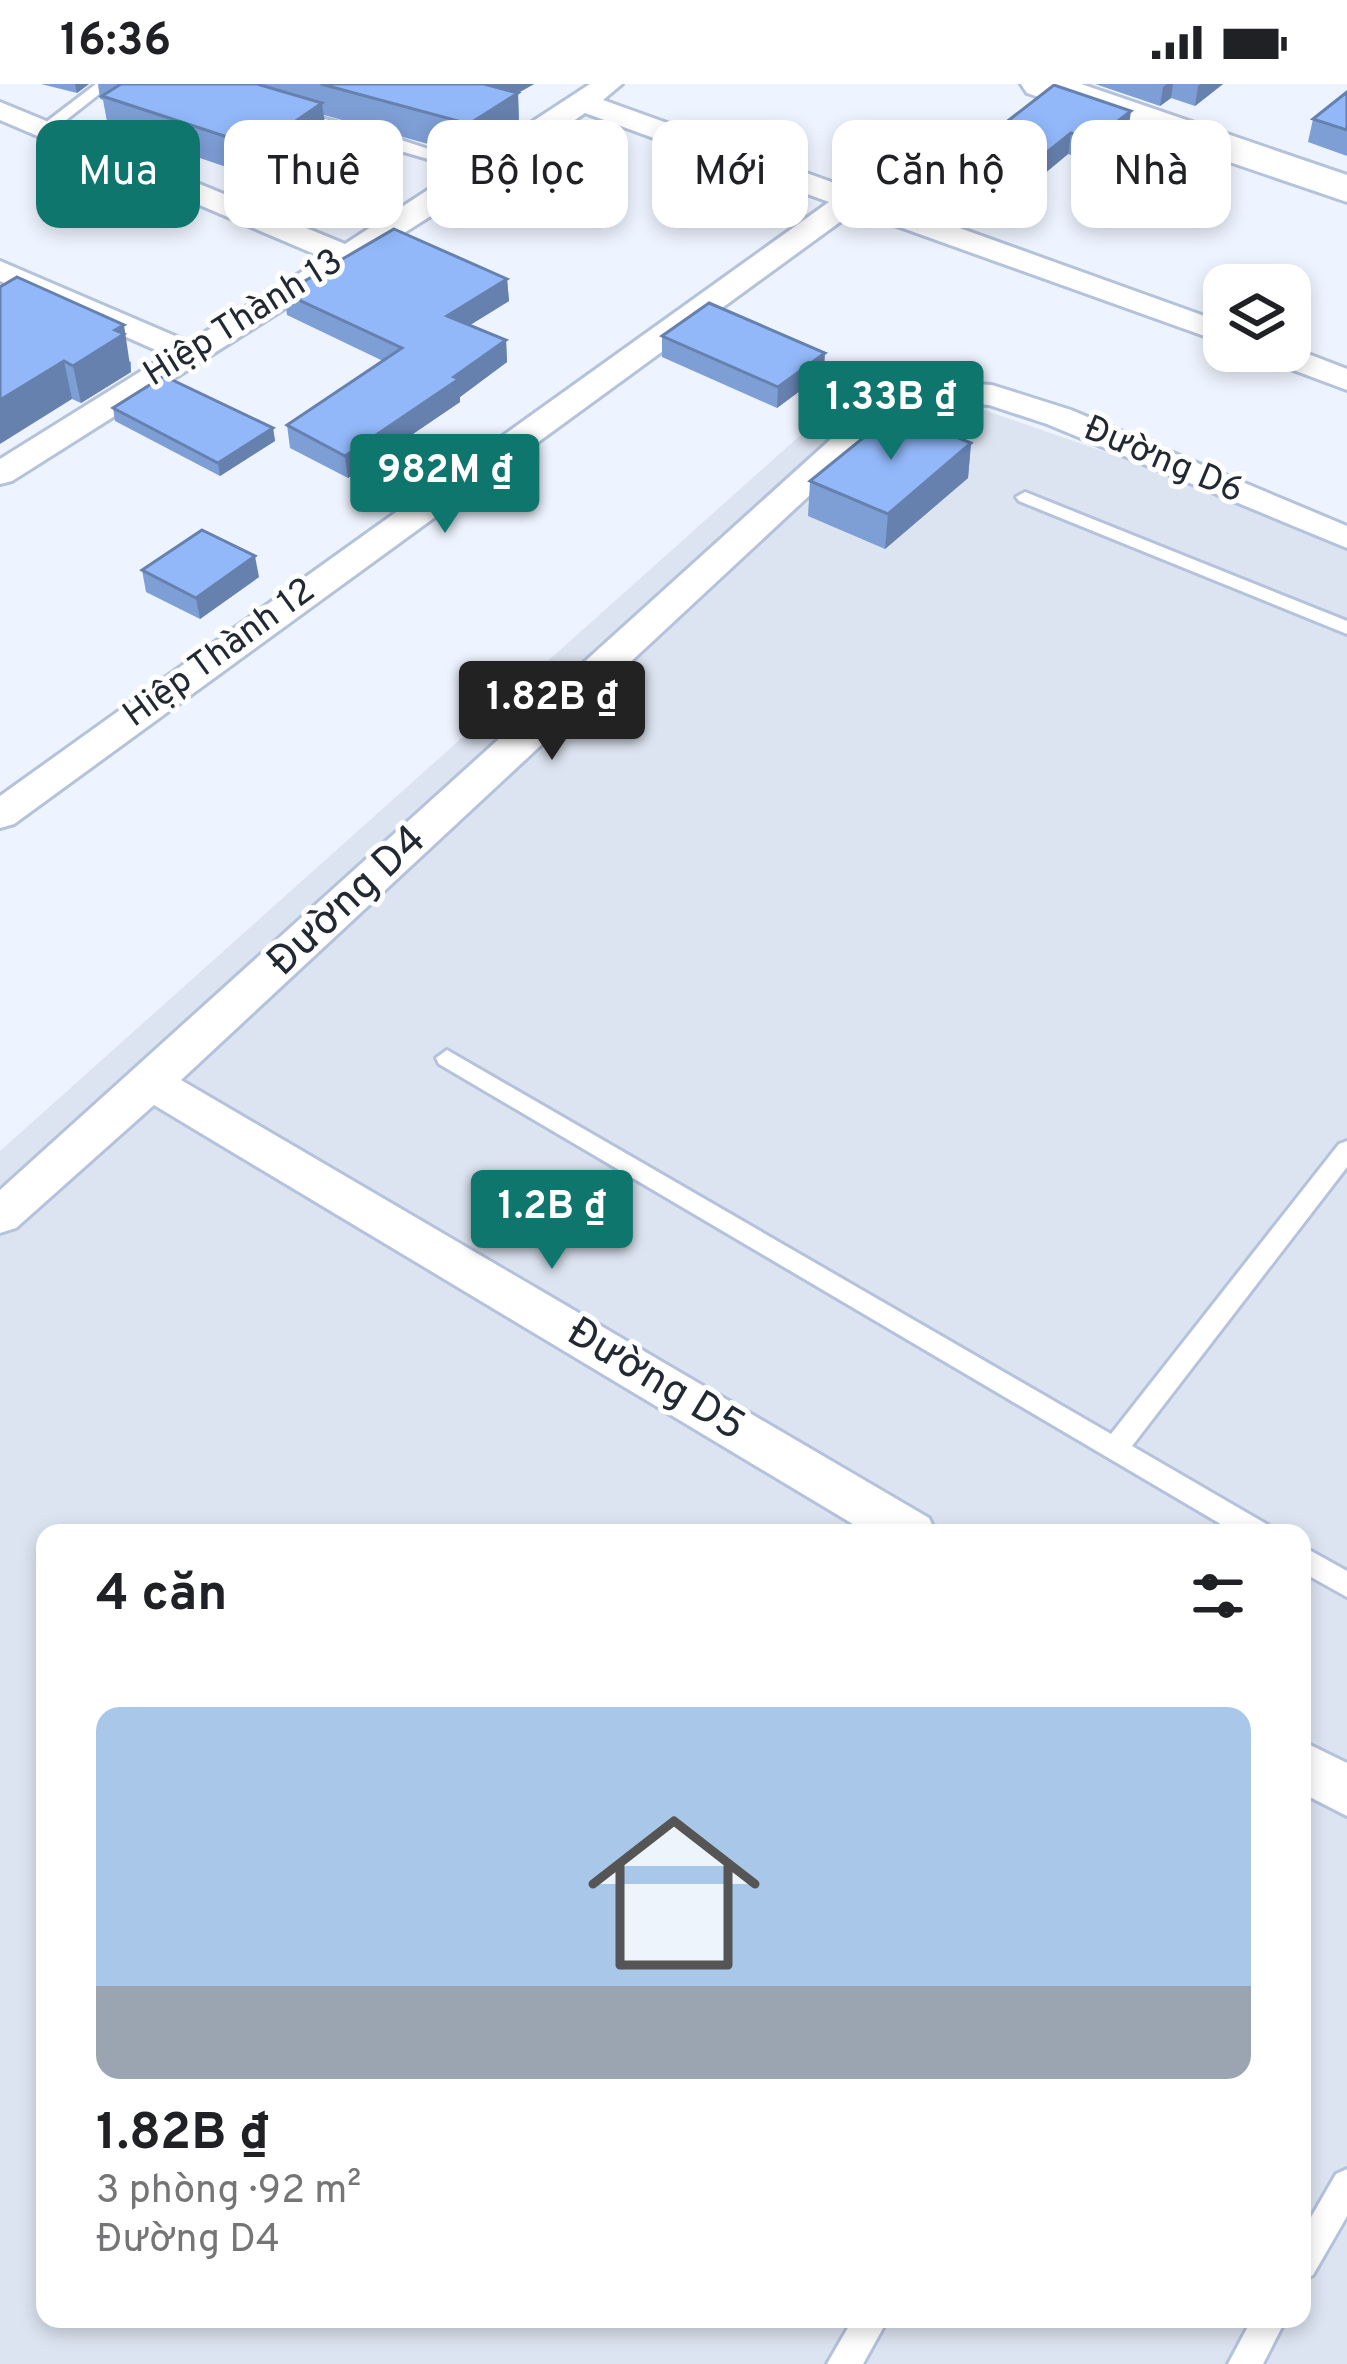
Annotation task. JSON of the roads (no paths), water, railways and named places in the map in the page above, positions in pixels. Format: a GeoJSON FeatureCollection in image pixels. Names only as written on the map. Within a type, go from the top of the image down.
{"type":"FeatureCollection","features":[{"type":"Feature","properties":{"kind":"main road"},"geometry":{"type":"LineString","coordinates":[[1041,84],[1347,189]]}},
{"type":"Feature","properties":{"kind":"street","name":"Hiệp Thành 13"},"geometry":{"type":"LineString","coordinates":[[555,120],[608,84]]}},
{"type":"Feature","properties":{"kind":"street"},"geometry":{"type":"LineString","coordinates":[[581,102],[832,195]]}},
{"type":"Feature","properties":{"kind":"street"},"geometry":{"type":"LineString","coordinates":[[0,110],[36,125]]}},
{"type":"Feature","properties":{"kind":"street","name":"Hiệp Thành 13"},"geometry":{"type":"LineString","coordinates":[[0,474],[427,206]]}},
{"type":"Feature","properties":{"kind":"street","name":"Hiệp Thành 12"},"geometry":{"type":"LineString","coordinates":[[0,814],[832,213]]}},
{"type":"Feature","properties":{"kind":"street"},"geometry":{"type":"LineString","coordinates":[[280,228],[346,256]]}},
{"type":"Feature","properties":{"kind":"street"},"geometry":{"type":"LineString","coordinates":[[925,228],[1203,327]]}},
{"type":"Feature","properties":{"kind":"street"},"geometry":{"type":"LineString","coordinates":[[9,284],[188,353]]}},
{"type":"Feature","properties":{"kind":"street"},"geometry":{"type":"LineString","coordinates":[[1311,366],[1347,380]]}},
{"type":"Feature","properties":{"kind":"street","name":"Đường D6"},"geometry":{"type":"LineString","coordinates":[[904,390],[992,395],[1059,416],[1347,538]]}},
{"type":"Feature","properties":{"kind":"street","name":"Đường D4"},"geometry":{"type":"LineString","coordinates":[[0,1216],[151,1083],[904,390]]}},
{"type":"Feature","properties":{"kind":"street","name":"Đường D5"},"geometry":{"type":"LineString","coordinates":[[151,1083],[896,1524]]}},
{"type":"Feature","properties":{"kind":"street"},"geometry":{"type":"LineString","coordinates":[[1311,1770],[1347,1791]]}},
{"type":"Feature","properties":{"kind":"lane"},"geometry":{"type":"LineString","coordinates":[[58,120],[105,84]]}},
{"type":"Feature","properties":{"kind":"lane"},"geometry":{"type":"LineString","coordinates":[[283,113],[309,120]]}},
{"type":"Feature","properties":{"kind":"lane"},"geometry":{"type":"LineString","coordinates":[[1025,497],[1347,628]]}},
{"type":"Feature","properties":{"kind":"lane"},"geometry":{"type":"LineString","coordinates":[[447,1058],[1243,1524]]}},
{"type":"Feature","properties":{"kind":"lane"},"geometry":{"type":"LineString","coordinates":[[1114,1449],[1347,1150]]}},
{"type":"Feature","properties":{"kind":"lane"},"geometry":{"type":"LineString","coordinates":[[1311,1563],[1347,1585]]}},
{"type":"Feature","properties":{"kind":"lane"},"geometry":{"type":"LineString","coordinates":[[1311,2248],[1347,2186]]}},
{"type":"Feature","properties":{"kind":"lane"},"geometry":{"type":"LineString","coordinates":[[844,2364],[866,2328]]}},
{"type":"Feature","properties":{"kind":"lane"},"geometry":{"type":"LineString","coordinates":[[1245,2364],[1265,2328]]}}]}
